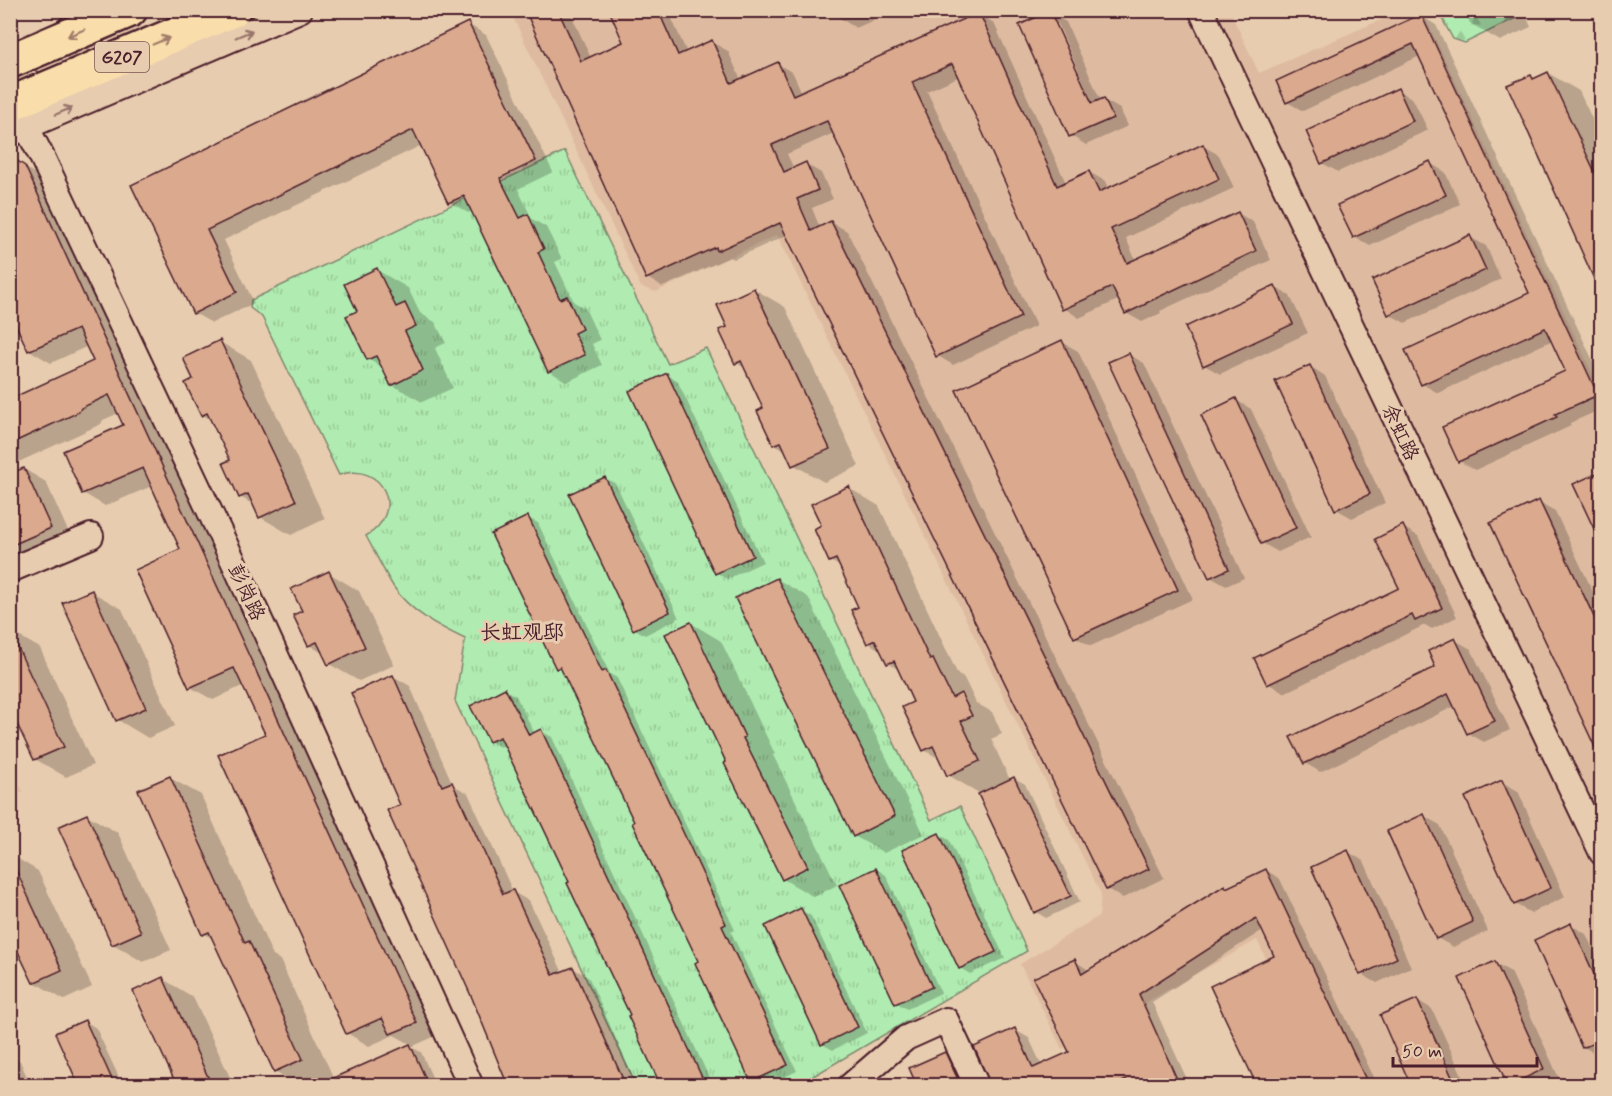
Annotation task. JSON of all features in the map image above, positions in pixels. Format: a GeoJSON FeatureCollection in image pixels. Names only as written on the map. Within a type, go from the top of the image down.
{"type":"FeatureCollection","features":[{"type":"Feature","properties":{"kind":"highway","name":"G207"},"geometry":{"type":"LineString","coordinates":[[10,61],[130,10]]}},
{"type":"Feature","properties":{"kind":"highway","name":"G207"},"geometry":{"type":"LineString","coordinates":[[15,117],[233,10]]}},
{"type":"Feature","properties":{"kind":"street"},"geometry":{"type":"LineString","coordinates":[[10,28],[51,10]]}},
{"type":"Feature","properties":{"kind":"street"},"geometry":{"type":"LineString","coordinates":[[15,117],[300,10]]}},
{"type":"Feature","properties":{"kind":"street","name":"余虹路"},"geometry":{"type":"LineString","coordinates":[[1201,10],[1602,853]]}},
{"type":"Feature","properties":{"kind":"street","name":"彭岗路"},"geometry":{"type":"LineString","coordinates":[[15,117],[234,565],[471,1086]]}},
{"type":"Feature","properties":{"kind":"street"},"geometry":{"type":"LineString","coordinates":[[10,570],[91,536]]}},
{"type":"Feature","properties":{"kind":"street"},"geometry":{"type":"LineString","coordinates":[[850,1086],[906,1038],[946,1020],[977,1086]]}},
{"type":"Feature","properties":{"kind":"shaded area"},"geometry":{"type":"Polygon","coordinates":[[[510,11],[1230,11],[1259,73],[1401,11],[1422,11],[1601,391],[1601,1085],[1326,1085],[1257,940],[1062,1049],[1020,964],[1099,916],[1101,894],[777,235],[656,292],[641,287],[510,11]]]}},
{"type":"Feature","properties":{"kind":"shaded area"},"geometry":{"type":"Polygon","coordinates":[[[10,764],[23,792],[11,797],[10,797],[10,764]]]}},
{"type":"Feature","properties":{"kind":"green space"},"geometry":{"type":"Polygon","coordinates":[[[1438,11],[1530,11],[1465,43],[1453,39],[1438,11]]]}},
{"type":"Feature","properties":{"kind":"green space"},"geometry":{"type":"Polygon","coordinates":[[[565,151],[668,364],[706,348],[931,820],[960,806],[1027,951],[798,1085],[636,1085],[455,701],[465,639],[416,611],[393,586],[366,536],[378,526],[385,514],[387,502],[384,491],[378,481],[368,475],[354,472],[339,475],[262,317],[250,308],[251,300],[565,151]]]}},
{"type":"Feature","properties":{"kind":"building"},"geometry":{"type":"Polygon","coordinates":[[[525,10],[558,10],[581,61],[623,42],[609,10],[658,10],[678,55],[712,40],[731,83],[778,62],[793,95],[979,12],[1057,186],[1089,171],[1099,192],[1203,144],[1219,179],[1111,229],[1127,263],[1238,212],[1256,251],[1125,314],[1112,287],[1062,310],[952,64],[912,82],[1021,317],[936,357],[827,121],[772,145],[784,172],[806,162],[818,190],[797,199],[811,231],[831,221],[1149,869],[1106,890],[780,223],[717,251],[716,247],[646,279],[525,10]]]}},
{"type":"Feature","properties":{"kind":"building"},"geometry":{"type":"Polygon","coordinates":[[[1050,11],[1092,103],[1104,98],[1113,118],[1069,137],[1019,25],[1050,11]]]}},
{"type":"Feature","properties":{"kind":"building"},"geometry":{"type":"Polygon","coordinates":[[[1421,14],[1598,395],[1555,414],[1557,417],[1458,462],[1442,427],[1565,371],[1545,328],[1421,385],[1405,350],[1529,293],[1413,44],[1286,103],[1276,81],[1421,14]]]}},
{"type":"Feature","properties":{"kind":"building"},"geometry":{"type":"Polygon","coordinates":[[[468,22],[536,161],[500,178],[520,218],[528,214],[544,249],[538,252],[560,299],[567,296],[582,329],[574,333],[585,355],[548,372],[464,196],[448,203],[413,130],[207,230],[237,292],[193,314],[131,185],[468,22]]]}},
{"type":"Feature","properties":{"kind":"building"},"geometry":{"type":"Polygon","coordinates":[[[1548,72],[1602,187],[1602,297],[1507,85],[1531,75],[1533,79],[1548,72]]]}},
{"type":"Feature","properties":{"kind":"building"},"geometry":{"type":"Polygon","coordinates":[[[1398,88],[1413,121],[1321,164],[1306,131],[1398,88]]]}},
{"type":"Feature","properties":{"kind":"building"},"geometry":{"type":"Polygon","coordinates":[[[10,156],[25,166],[417,1023],[390,1034],[382,1018],[346,1034],[218,755],[265,734],[234,668],[189,688],[135,570],[180,549],[143,468],[82,494],[63,451],[123,425],[109,395],[81,408],[79,412],[10,444],[10,399],[93,361],[78,329],[28,351],[10,312],[10,156]]]}},
{"type":"Feature","properties":{"kind":"building"},"geometry":{"type":"Polygon","coordinates":[[[1430,161],[1446,195],[1353,238],[1337,205],[1430,161]]]}},
{"type":"Feature","properties":{"kind":"building"},"geometry":{"type":"Polygon","coordinates":[[[1470,235],[1486,270],[1388,315],[1372,280],[1470,235]]]}},
{"type":"Feature","properties":{"kind":"building"},"geometry":{"type":"Polygon","coordinates":[[[377,268],[396,307],[405,303],[416,326],[405,331],[423,370],[391,386],[376,356],[367,360],[346,316],[357,311],[344,284],[377,268]]]}},
{"type":"Feature","properties":{"kind":"building"},"geometry":{"type":"Polygon","coordinates":[[[1275,285],[1293,324],[1203,366],[1185,327],[1275,285]]]}},
{"type":"Feature","properties":{"kind":"building"},"geometry":{"type":"Polygon","coordinates":[[[754,288],[830,449],[792,466],[781,442],[773,445],[757,411],[763,408],[741,361],[735,364],[719,330],[727,327],[717,305],[754,288]]]}},
{"type":"Feature","properties":{"kind":"building"},"geometry":{"type":"Polygon","coordinates":[[[220,340],[296,501],[259,518],[248,494],[239,498],[223,463],[230,460],[207,413],[201,416],[185,383],[193,379],[183,358],[220,340]]]}},
{"type":"Feature","properties":{"kind":"building"},"geometry":{"type":"Polygon","coordinates":[[[1062,340],[1178,590],[1074,638],[956,390],[1062,340]]]}},
{"type":"Feature","properties":{"kind":"building"},"geometry":{"type":"Polygon","coordinates":[[[1129,353],[1229,569],[1209,578],[1108,362],[1129,353]]]}},
{"type":"Feature","properties":{"kind":"building"},"geometry":{"type":"Polygon","coordinates":[[[1310,365],[1370,494],[1335,510],[1275,381],[1310,365]]]}},
{"type":"Feature","properties":{"kind":"building"},"geometry":{"type":"Polygon","coordinates":[[[667,373],[753,556],[715,574],[629,391],[667,373]]]}},
{"type":"Feature","properties":{"kind":"building"},"geometry":{"type":"Polygon","coordinates":[[[1236,398],[1296,528],[1261,544],[1201,415],[1236,398]]]}},
{"type":"Feature","properties":{"kind":"building"},"geometry":{"type":"Polygon","coordinates":[[[24,468],[51,528],[10,546],[10,473],[24,468]]]}},
{"type":"Feature","properties":{"kind":"building"},"geometry":{"type":"Polygon","coordinates":[[[1602,471],[1602,546],[1573,484],[1602,471]]]}},
{"type":"Feature","properties":{"kind":"building"},"geometry":{"type":"Polygon","coordinates":[[[605,477],[670,612],[633,630],[569,494],[605,477]]]}},
{"type":"Feature","properties":{"kind":"building"},"geometry":{"type":"Polygon","coordinates":[[[849,486],[930,660],[933,659],[952,698],[961,693],[972,716],[961,721],[980,761],[947,776],[933,746],[923,751],[902,707],[913,702],[894,661],[887,664],[875,640],[867,644],[851,610],[858,607],[836,559],[829,562],[814,529],[821,525],[811,504],[849,486]]]}},
{"type":"Feature","properties":{"kind":"building"},"geometry":{"type":"Polygon","coordinates":[[[1539,500],[1602,634],[1602,762],[1490,523],[1539,500]]]}},
{"type":"Feature","properties":{"kind":"building"},"geometry":{"type":"Polygon","coordinates":[[[528,516],[602,672],[606,670],[663,789],[726,924],[722,926],[788,1065],[751,1082],[695,963],[698,961],[632,823],[634,822],[560,667],[556,669],[491,534],[528,516]]]}},
{"type":"Feature","properties":{"kind":"building"},"geometry":{"type":"Polygon","coordinates":[[[1403,525],[1442,608],[1415,621],[1412,615],[1267,685],[1254,658],[1399,588],[1375,539],[1403,525]]]}},
{"type":"Feature","properties":{"kind":"building"},"geometry":{"type":"Polygon","coordinates":[[[329,571],[365,647],[328,665],[317,642],[308,646],[293,615],[302,611],[291,589],[329,571]]]}},
{"type":"Feature","properties":{"kind":"building"},"geometry":{"type":"Polygon","coordinates":[[[777,578],[895,816],[853,837],[735,598],[777,578]]]}},
{"type":"Feature","properties":{"kind":"building"},"geometry":{"type":"Polygon","coordinates":[[[92,590],[146,708],[116,721],[62,603],[92,590]]]}},
{"type":"Feature","properties":{"kind":"building"},"geometry":{"type":"Polygon","coordinates":[[[691,622],[745,737],[743,738],[808,867],[782,880],[724,763],[726,762],[665,634],[691,622]]]}},
{"type":"Feature","properties":{"kind":"building"},"geometry":{"type":"Polygon","coordinates":[[[10,631],[64,747],[34,760],[10,709],[10,631]]]}},
{"type":"Feature","properties":{"kind":"building"},"geometry":{"type":"Polygon","coordinates":[[[1455,638],[1495,721],[1467,734],[1448,694],[1304,764],[1290,737],[1435,667],[1428,651],[1455,638]]]}},
{"type":"Feature","properties":{"kind":"building"},"geometry":{"type":"Polygon","coordinates":[[[393,675],[442,786],[452,782],[503,894],[513,890],[553,975],[573,967],[626,1086],[508,1086],[472,998],[387,810],[400,805],[351,693],[393,675]]]}},
{"type":"Feature","properties":{"kind":"building"},"geometry":{"type":"Polygon","coordinates":[[[505,688],[529,735],[541,729],[706,1086],[661,1086],[567,883],[569,882],[500,737],[489,742],[470,706],[505,688]]]}},
{"type":"Feature","properties":{"kind":"building"},"geometry":{"type":"Polygon","coordinates":[[[170,776],[245,943],[249,941],[303,1059],[274,1072],[209,932],[202,935],[138,790],[170,776]]]}},
{"type":"Feature","properties":{"kind":"building"},"geometry":{"type":"Polygon","coordinates":[[[1014,777],[1071,896],[1034,913],[978,794],[1014,777]]]}},
{"type":"Feature","properties":{"kind":"building"},"geometry":{"type":"Polygon","coordinates":[[[1502,780],[1551,888],[1514,905],[1465,797],[1502,780]]]}},
{"type":"Feature","properties":{"kind":"building"},"geometry":{"type":"Polygon","coordinates":[[[87,814],[141,932],[112,945],[58,827],[87,814]]]}},
{"type":"Feature","properties":{"kind":"building"},"geometry":{"type":"Polygon","coordinates":[[[1424,814],[1473,922],[1436,939],[1387,831],[1424,814]]]}},
{"type":"Feature","properties":{"kind":"building"},"geometry":{"type":"Polygon","coordinates":[[[939,833],[996,952],[959,969],[902,850],[939,833]]]}},
{"type":"Feature","properties":{"kind":"building"},"geometry":{"type":"Polygon","coordinates":[[[1348,850],[1397,958],[1360,975],[1311,867],[1348,850]]]}},
{"type":"Feature","properties":{"kind":"building"},"geometry":{"type":"Polygon","coordinates":[[[10,857],[62,970],[33,983],[10,935],[10,857]]]}},
{"type":"Feature","properties":{"kind":"building"},"geometry":{"type":"Polygon","coordinates":[[[876,868],[932,987],[895,1004],[839,885],[876,868]]]}},
{"type":"Feature","properties":{"kind":"building"},"geometry":{"type":"Polygon","coordinates":[[[1266,869],[1369,1086],[1257,1086],[1210,986],[1274,956],[1256,918],[1139,994],[1180,1086],[1129,1086],[1126,1080],[1114,1086],[991,1086],[974,1047],[1015,1028],[1033,1068],[1069,1052],[1033,978],[1075,959],[1082,974],[1225,885],[1226,888],[1266,869]]]}},
{"type":"Feature","properties":{"kind":"building"},"geometry":{"type":"Polygon","coordinates":[[[801,908],[858,1027],[821,1045],[765,926],[801,908]]]}},
{"type":"Feature","properties":{"kind":"building"},"geometry":{"type":"Polygon","coordinates":[[[1571,923],[1602,992],[1602,1040],[1582,1048],[1534,940],[1571,923]]]}},
{"type":"Feature","properties":{"kind":"building"},"geometry":{"type":"Polygon","coordinates":[[[1495,961],[1544,1069],[1508,1086],[1459,978],[1495,961]]]}},
{"type":"Feature","properties":{"kind":"building"},"geometry":{"type":"Polygon","coordinates":[[[163,977],[212,1086],[177,1086],[133,991],[163,977]]]}},
{"type":"Feature","properties":{"kind":"building"},"geometry":{"type":"Polygon","coordinates":[[[1417,999],[1456,1086],[1411,1086],[1380,1015],[1417,999]]]}},
{"type":"Feature","properties":{"kind":"building"},"geometry":{"type":"Polygon","coordinates":[[[85,1020],[115,1086],[79,1086],[55,1033],[85,1020]]]}},
{"type":"Feature","properties":{"kind":"building"},"geometry":{"type":"Polygon","coordinates":[[[410,1044],[429,1086],[315,1086],[365,1064],[410,1044]]]}},
{"type":"Feature","properties":{"kind":"building"},"geometry":{"type":"Polygon","coordinates":[[[945,1052],[961,1086],[917,1086],[909,1068],[945,1052]]]}},
{"type":"Feature","properties":{"kind":"district","name":"长虹观邸"},"geometry":{"type":"Point","coordinates":[522,632]}}]}
